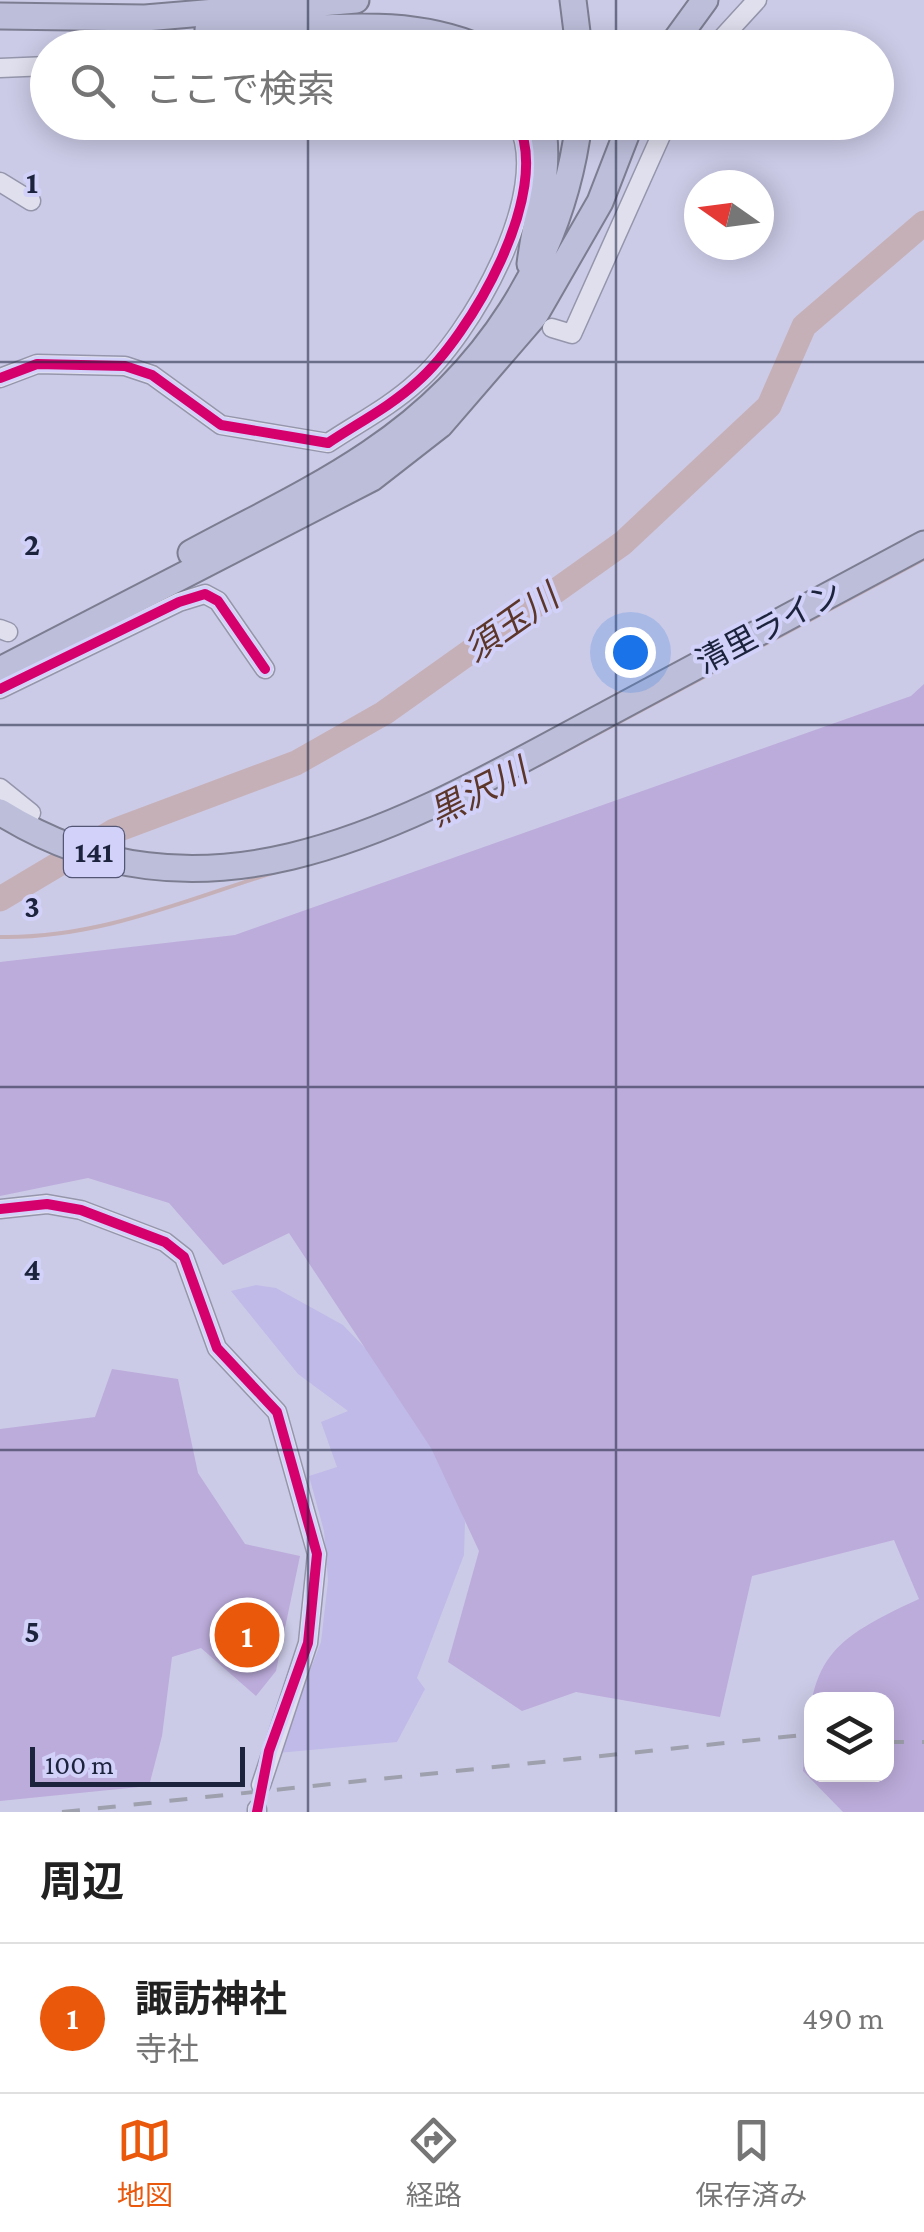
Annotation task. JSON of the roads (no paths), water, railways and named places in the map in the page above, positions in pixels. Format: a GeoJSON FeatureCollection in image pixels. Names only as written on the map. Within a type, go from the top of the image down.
{"type":"FeatureCollection","features":[{"type":"Feature","properties":{"kind":"highway"},"geometry":{"type":"LineString","coordinates":[[0,16],[145,18],[356,0]]}},
{"type":"Feature","properties":{"kind":"highway"},"geometry":{"type":"LineString","coordinates":[[573,0],[577,30]]}},
{"type":"Feature","properties":{"kind":"highway"},"geometry":{"type":"LineString","coordinates":[[588,0],[592,30]]}},
{"type":"Feature","properties":{"kind":"highway"},"geometry":{"type":"LineString","coordinates":[[683,30],[705,0]]}},
{"type":"Feature","properties":{"kind":"highway"},"geometry":{"type":"LineString","coordinates":[[145,18],[212,30],[401,30]]}},
{"type":"Feature","properties":{"kind":"highway"},"geometry":{"type":"LineString","coordinates":[[527,284],[545,184],[545,140]]}},
{"type":"Feature","properties":{"kind":"highway"},"geometry":{"type":"LineString","coordinates":[[0,670],[255,529],[370,454],[441,398],[503,323],[558,226],[575,140]]}},
{"type":"Feature","properties":{"kind":"highway"},"geometry":{"type":"LineString","coordinates":[[570,257],[591,140]]}},
{"type":"Feature","properties":{"kind":"highway"},"geometry":{"type":"LineString","coordinates":[[3,639],[372,478],[440,425],[536,314],[600,202],[624,140]]}},
{"type":"Feature","properties":{"kind":"highway","name":"清里ライン"},"geometry":{"type":"LineString","coordinates":[[16,816],[97,854],[177,868],[240,868],[293,859],[425,811],[924,544]]}},
{"type":"Feature","properties":{"kind":"street"},"geometry":{"type":"LineString","coordinates":[[730,30],[757,0]]}},
{"type":"Feature","properties":{"kind":"street"},"geometry":{"type":"LineString","coordinates":[[0,68],[30,67]]}},
{"type":"Feature","properties":{"kind":"street"},"geometry":{"type":"LineString","coordinates":[[0,378],[37,364],[125,366],[152,375],[221,425],[328,442],[416,383],[479,315],[514,230],[526,140]]}},
{"type":"Feature","properties":{"kind":"street"},"geometry":{"type":"LineString","coordinates":[[552,328],[572,334],[659,140]]}},
{"type":"Feature","properties":{"kind":"street"},"geometry":{"type":"LineString","coordinates":[[0,182],[32,201]]}},
{"type":"Feature","properties":{"kind":"street"},"geometry":{"type":"LineString","coordinates":[[0,689],[29,670],[205,594],[218,601],[265,669]]}},
{"type":"Feature","properties":{"kind":"street"},"geometry":{"type":"LineString","coordinates":[[0,788],[16,816]]}},
{"type":"Feature","properties":{"kind":"street"},"geometry":{"type":"LineString","coordinates":[[0,1209],[47,1204],[81,1210],[165,1242],[184,1257],[218,1348],[277,1412],[316,1554],[308,1643],[261,1785]]}},
{"type":"Feature","properties":{"kind":"waterway","name":"須玉川"},"geometry":{"type":"LineString","coordinates":[[0,899],[114,831],[296,763],[384,713],[623,543],[769,406],[804,326],[924,223]]}},
{"type":"Feature","properties":{"kind":"waterway","name":"黒沢川"},"geometry":{"type":"LineString","coordinates":[[539,765],[924,559]]}},
{"type":"Feature","properties":{"kind":"waterway","name":"黒沢川"},"geometry":{"type":"LineString","coordinates":[[0,937],[37,936],[110,924],[285,869]]}},
{"type":"Feature","properties":{"kind":"railway"},"geometry":{"type":"LineString","coordinates":[[62,1812],[804,1735]]}},
{"type":"Feature","properties":{"kind":"railway"},"geometry":{"type":"LineString","coordinates":[[894,1742],[924,1742]]}},
{"type":"Feature","properties":{"kind":"place","name":"諏訪神社"},"geometry":{"type":"Point","coordinates":[247,1635]}}]}
